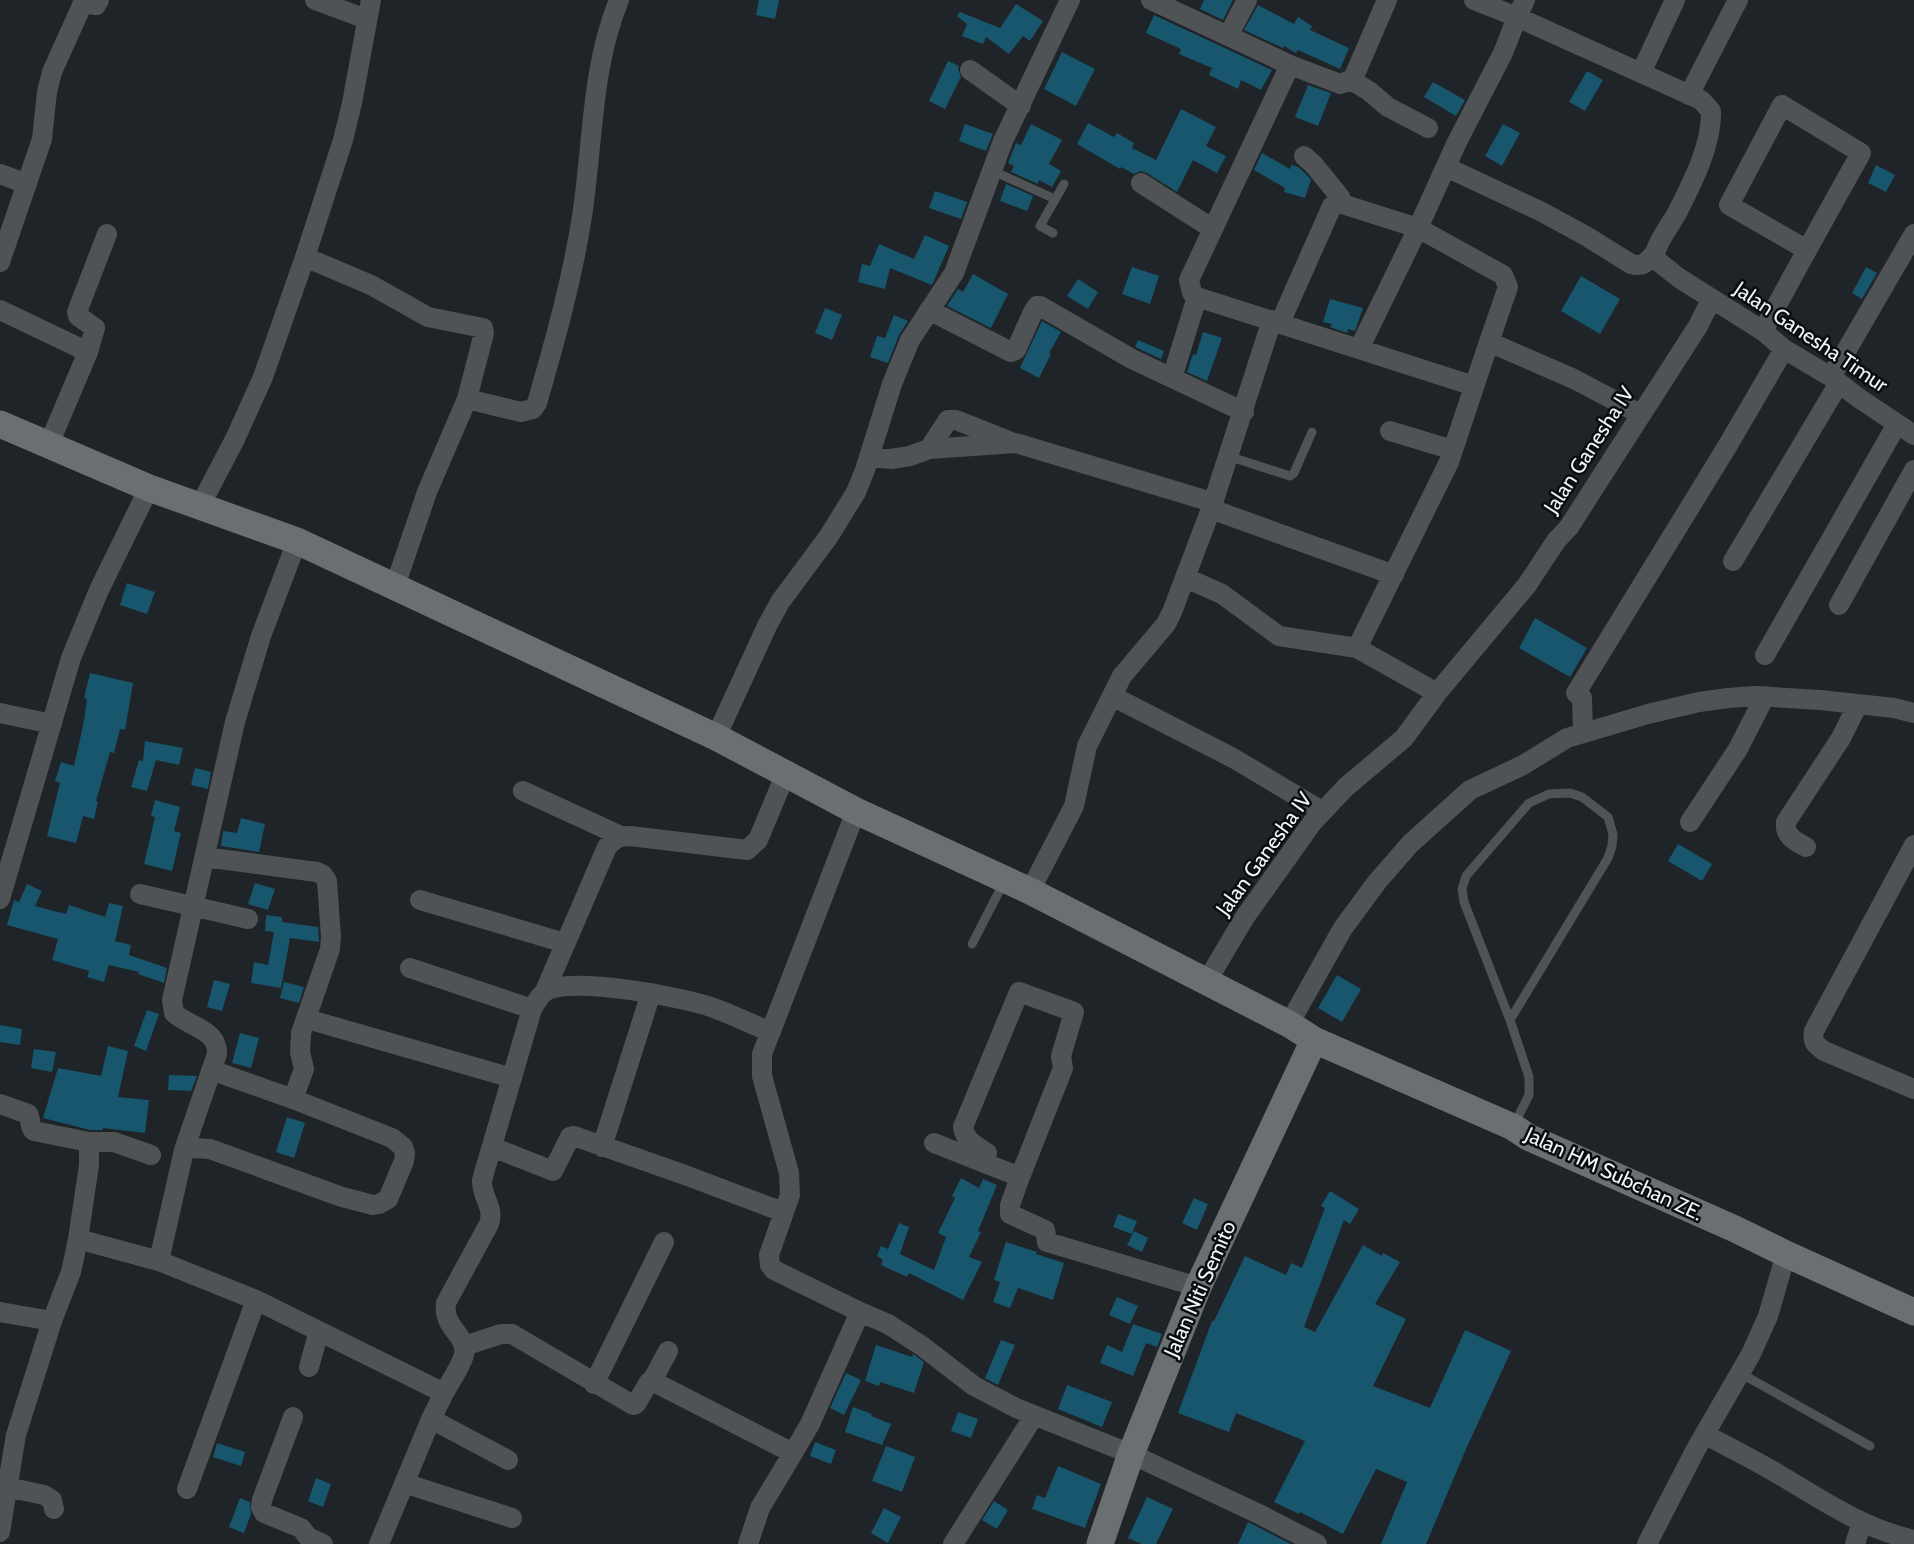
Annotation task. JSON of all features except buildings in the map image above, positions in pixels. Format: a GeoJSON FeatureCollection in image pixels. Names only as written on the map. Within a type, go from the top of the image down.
{"type":"FeatureCollection","features":[{"type":"Feature","properties":{"kind":"street"},"geometry":{"type":"LineString","coordinates":[[0,262],[42,139],[47,92],[52,72],[83,3],[96,5],[99,0]]}},
{"type":"Feature","properties":{"kind":"street"},"geometry":{"type":"LineString","coordinates":[[200,506],[235,440],[262,377],[305,257],[343,140],[354,93],[368,9],[315,0]]}},
{"type":"Feature","properties":{"kind":"street"},"geometry":{"type":"LineString","coordinates":[[467,399],[521,412],[533,409],[537,404],[566,302],[584,204],[599,75],[606,40],[620,0]]}},
{"type":"Feature","properties":{"kind":"street"},"geometry":{"type":"LineString","coordinates":[[716,737],[766,626],[856,492],[899,365],[910,340],[954,273],[963,254],[984,188],[993,171],[1003,141],[1070,0]]}},
{"type":"Feature","properties":{"kind":"street"},"geometry":{"type":"LineString","coordinates":[[1151,0],[1334,84],[1350,80],[1355,74],[1387,0]]}},
{"type":"Feature","properties":{"kind":"street"},"geometry":{"type":"LineString","coordinates":[[1228,36],[1246,0]]}},
{"type":"Feature","properties":{"kind":"street"},"geometry":{"type":"LineString","coordinates":[[1446,167],[1542,212],[1638,266],[1646,264],[1654,254],[1677,213],[1695,173],[1709,133],[1711,111],[1701,100],[1641,73],[1521,9],[1474,0]]}},
{"type":"Feature","properties":{"kind":"street"},"geometry":{"type":"LineString","coordinates":[[1641,73],[1675,0]]}},
{"type":"Feature","properties":{"kind":"street"},"geometry":{"type":"LineString","coordinates":[[1689,95],[1738,0]]}},
{"type":"Feature","properties":{"kind":"street"},"geometry":{"type":"LineString","coordinates":[[1359,349],[1457,142],[1503,52],[1521,9]]}},
{"type":"Feature","properties":{"kind":"street"},"geometry":{"type":"LineString","coordinates":[[1290,65],[1189,280],[1192,293],[1197,297],[1474,386]]}},
{"type":"Feature","properties":{"kind":"street"},"geometry":{"type":"LineString","coordinates":[[970,70],[1021,106]]}},
{"type":"Feature","properties":{"kind":"street"},"geometry":{"type":"LineString","coordinates":[[1350,80],[1369,91],[1388,107],[1428,128]]}},
{"type":"Feature","properties":{"kind":"street"},"geometry":{"type":"LineString","coordinates":[[1762,331],[1861,153],[1782,105],[1729,205],[1807,250]]}},
{"type":"Feature","properties":{"kind":"street"},"geometry":{"type":"LineString","coordinates":[[1304,156],[1340,197],[1342,204]]}},
{"type":"Feature","properties":{"kind":"street"},"geometry":{"type":"LineString","coordinates":[[0,174],[27,184]]}},
{"type":"Feature","properties":{"kind":"street"},"geometry":{"type":"LineString","coordinates":[[1141,183],[1213,229]]}},
{"type":"Feature","properties":{"kind":"street"},"geometry":{"type":"LineString","coordinates":[[1030,891],[1074,806],[1087,746],[1122,676],[1160,631],[1186,578],[1276,322],[1335,204],[1342,204],[1418,228],[1503,275],[1506,279],[1507,293],[1453,450],[1357,648]]}},
{"type":"Feature","properties":{"kind":"street"},"geometry":{"type":"LineString","coordinates":[[49,444],[95,328],[78,316],[77,312],[107,234]]}},
{"type":"Feature","properties":{"kind":"street"},"geometry":{"type":"LineString","coordinates":[[1733,561],[1914,234]]}},
{"type":"Feature","properties":{"kind":"street"},"geometry":{"type":"LineString","coordinates":[[1654,254],[1658,262],[1711,300]]}},
{"type":"Feature","properties":{"kind":"street"},"geometry":{"type":"LineString","coordinates":[[305,257],[371,285],[428,317],[483,328],[484,333],[467,399],[427,492],[395,586]]}},
{"type":"Feature","properties":{"kind":"street"},"geometry":{"type":"LineString","coordinates":[[1172,378],[1197,297]]}},
{"type":"Feature","properties":{"kind":"street","name":"Jalan Ganesha Timur"},"geometry":{"type":"LineString","coordinates":[[1711,300],[1762,331],[1784,349],[1835,380],[1914,435]]}},
{"type":"Feature","properties":{"kind":"street","name":"Jalan Ganesha IV"},"geometry":{"type":"LineString","coordinates":[[1207,981],[1245,917],[1312,823],[1346,787],[1404,738],[1437,693],[1527,585],[1556,541],[1569,527],[1698,326],[1711,300]]}},
{"type":"Feature","properties":{"kind":"street"},"geometry":{"type":"LineString","coordinates":[[929,310],[1011,352],[1016,350],[1038,306],[1132,359],[1244,412]]}},
{"type":"Feature","properties":{"kind":"street"},"geometry":{"type":"LineString","coordinates":[[0,310],[87,352]]}},
{"type":"Feature","properties":{"kind":"street"},"geometry":{"type":"LineString","coordinates":[[1490,342],[1574,379],[1640,414]]}},
{"type":"Feature","properties":{"kind":"street"},"geometry":{"type":"LineString","coordinates":[[1583,732],[1581,698],[1576,693],[1784,349]]}},
{"type":"Feature","properties":{"kind":"street"},"geometry":{"type":"LineString","coordinates":[[929,449],[948,420],[956,420],[1016,443],[1212,506],[1394,575]]}},
{"type":"Feature","properties":{"kind":"street"},"geometry":{"type":"LineString","coordinates":[[1765,655],[1897,423]]}},
{"type":"Feature","properties":{"kind":"street","name":"Jalan HM Subchan ZE."},"geometry":{"type":"LineString","coordinates":[[0,424],[150,488],[297,541],[395,586],[716,737],[856,811],[1030,891],[1289,1023],[1314,1040],[1513,1127],[1528,1137],[1914,1312]]}},
{"type":"Feature","properties":{"kind":"street"},"geometry":{"type":"LineString","coordinates":[[1390,431],[1453,450]]}},
{"type":"Feature","properties":{"kind":"street"},"geometry":{"type":"LineString","coordinates":[[869,457],[891,459],[929,449],[1016,443]]}},
{"type":"Feature","properties":{"kind":"street"},"geometry":{"type":"LineString","coordinates":[[1839,605],[1914,470]]}},
{"type":"Feature","properties":{"kind":"street"},"geometry":{"type":"LineString","coordinates":[[0,899],[71,658],[85,623],[150,488]]}},
{"type":"Feature","properties":{"kind":"street"},"geometry":{"type":"LineString","coordinates":[[159,1261],[183,1150],[216,1054],[216,1041],[208,1033],[178,1017],[172,1007],[193,906],[247,676],[297,541]]}},
{"type":"Feature","properties":{"kind":"street"},"geometry":{"type":"LineString","coordinates":[[1186,578],[1222,594],[1279,636],[1357,648],[1437,693]]}},
{"type":"Feature","properties":{"kind":"street"},"geometry":{"type":"LineString","coordinates":[[1113,696],[1233,758],[1322,811]]}},
{"type":"Feature","properties":{"kind":"street"},"geometry":{"type":"LineString","coordinates":[[1690,822],[1738,749],[1765,696]]}},
{"type":"Feature","properties":{"kind":"street"},"geometry":{"type":"LineString","coordinates":[[1289,1023],[1342,928],[1410,844],[1470,790],[1522,765],[1568,738],[1636,717],[1698,702],[1728,698],[1765,696],[1820,700],[1894,708],[1914,713]]}},
{"type":"Feature","properties":{"kind":"street"},"geometry":{"type":"LineString","coordinates":[[1806,847],[1790,837],[1786,830],[1786,822],[1840,738],[1857,705]]}},
{"type":"Feature","properties":{"kind":"street"},"geometry":{"type":"LineString","coordinates":[[0,713],[52,724]]}},
{"type":"Feature","properties":{"kind":"street"},"geometry":{"type":"LineString","coordinates":[[523,791],[621,836],[747,850],[758,840],[786,773]]}},
{"type":"Feature","properties":{"kind":"street"},"geometry":{"type":"LineString","coordinates":[[856,811],[762,1054],[761,1065],[765,1088],[789,1173],[790,1195],[769,1255],[770,1265],[774,1270],[888,1324],[974,1386],[1034,1416],[1131,1454],[1317,1544]]}},
{"type":"Feature","properties":{"kind":"street"},"geometry":{"type":"LineString","coordinates":[[380,1544],[431,1419],[463,1358],[464,1346],[446,1317],[446,1303],[491,1218],[490,1207],[482,1186],[532,1009],[545,991],[607,847],[621,836]]}},
{"type":"Feature","properties":{"kind":"street"},"geometry":{"type":"LineString","coordinates":[[1914,845],[1814,1031],[1813,1037],[1816,1045],[1824,1050],[1914,1089]]}},
{"type":"Feature","properties":{"kind":"street"},"geometry":{"type":"LineString","coordinates":[[205,856],[317,872],[327,881],[330,949],[300,1040],[304,1069],[293,1099]]}},
{"type":"Feature","properties":{"kind":"street"},"geometry":{"type":"LineString","coordinates":[[140,894],[248,919]]}},
{"type":"Feature","properties":{"kind":"street"},"geometry":{"type":"LineString","coordinates":[[420,900],[565,943]]}},
{"type":"Feature","properties":{"kind":"street"},"geometry":{"type":"LineString","coordinates":[[410,968],[532,1009]]}},
{"type":"Feature","properties":{"kind":"street"},"geometry":{"type":"LineString","coordinates":[[545,991],[557,986],[571,985],[651,993],[710,1006],[771,1032]]}},
{"type":"Feature","properties":{"kind":"street"},"geometry":{"type":"LineString","coordinates":[[983,1161],[987,1153],[966,1137],[963,1127],[1019,992],[1074,1012],[1061,1058],[1064,1063],[1063,1068],[1020,1177],[1010,1205],[1010,1214],[1045,1230],[1047,1242],[1198,1287]]}},
{"type":"Feature","properties":{"kind":"street"},"geometry":{"type":"LineString","coordinates":[[602,1147],[651,993]]}},
{"type":"Feature","properties":{"kind":"street"},"geometry":{"type":"LineString","coordinates":[[307,1019],[512,1078]]}},
{"type":"Feature","properties":{"kind":"street","name":"Jalan Niti Semito"},"geometry":{"type":"LineString","coordinates":[[1100,1544],[1131,1454],[1198,1287],[1314,1040]]}},
{"type":"Feature","properties":{"kind":"street"},"geometry":{"type":"LineString","coordinates":[[183,1150],[210,1149],[342,1197],[373,1205],[384,1202],[388,1198],[404,1161],[405,1153],[399,1142],[293,1099],[211,1070]]}},
{"type":"Feature","properties":{"kind":"street"},"geometry":{"type":"LineString","coordinates":[[0,1104],[27,1114],[34,1131],[88,1142],[114,1142],[151,1155]]}},
{"type":"Feature","properties":{"kind":"street"},"geometry":{"type":"LineString","coordinates":[[492,1147],[553,1171],[572,1136],[783,1212]]}},
{"type":"Feature","properties":{"kind":"street"},"geometry":{"type":"LineString","coordinates":[[0,1529],[16,1435],[52,1321],[71,1272],[89,1165],[88,1142]]}},
{"type":"Feature","properties":{"kind":"street"},"geometry":{"type":"LineString","coordinates":[[934,1143],[1020,1177]]}},
{"type":"Feature","properties":{"kind":"street"},"geometry":{"type":"LineString","coordinates":[[78,1239],[159,1261],[255,1300],[444,1393]]}},
{"type":"Feature","properties":{"kind":"street"},"geometry":{"type":"LineString","coordinates":[[594,1384],[663,1242]]}},
{"type":"Feature","properties":{"kind":"street"},"geometry":{"type":"LineString","coordinates":[[1647,1544],[1670,1497],[1751,1354],[1768,1316],[1786,1254]]}},
{"type":"Feature","properties":{"kind":"street"},"geometry":{"type":"LineString","coordinates":[[187,1489],[255,1300]]}},
{"type":"Feature","properties":{"kind":"street"},"geometry":{"type":"LineString","coordinates":[[0,1312],[52,1321]]}},
{"type":"Feature","properties":{"kind":"street"},"geometry":{"type":"LineString","coordinates":[[748,1544],[760,1508],[810,1424],[860,1312]]}},
{"type":"Feature","properties":{"kind":"street"},"geometry":{"type":"LineString","coordinates":[[309,1367],[319,1331]]}},
{"type":"Feature","properties":{"kind":"street"},"geometry":{"type":"LineString","coordinates":[[464,1346],[501,1334],[512,1334],[633,1405],[652,1381],[668,1351]]}},
{"type":"Feature","properties":{"kind":"street"},"geometry":{"type":"LineString","coordinates":[[652,1381],[793,1453]]}},
{"type":"Feature","properties":{"kind":"street"},"geometry":{"type":"LineString","coordinates":[[953,1544],[1034,1416]]}},
{"type":"Feature","properties":{"kind":"street"},"geometry":{"type":"LineString","coordinates":[[293,1417],[261,1507],[264,1513],[301,1527],[308,1537],[323,1544]]}},
{"type":"Feature","properties":{"kind":"street"},"geometry":{"type":"LineString","coordinates":[[431,1419],[508,1460]]}},
{"type":"Feature","properties":{"kind":"street"},"geometry":{"type":"LineString","coordinates":[[1706,1435],[1836,1509],[1886,1534],[1914,1540]]}},
{"type":"Feature","properties":{"kind":"street"},"geometry":{"type":"LineString","coordinates":[[404,1484],[512,1518]]}},
{"type":"Feature","properties":{"kind":"street"},"geometry":{"type":"LineString","coordinates":[[7,1487],[49,1497],[54,1504],[54,1509]]}},
{"type":"Feature","properties":{"kind":"street"},"geometry":{"type":"LineString","coordinates":[[1856,1544],[1862,1522]]}},
{"type":"Feature","properties":{"kind":"lane"},"geometry":{"type":"LineString","coordinates":[[993,171],[1055,199]]}},
{"type":"Feature","properties":{"kind":"lane"},"geometry":{"type":"LineString","coordinates":[[1053,233],[1040,226],[1064,184]]}},
{"type":"Feature","properties":{"kind":"lane"},"geometry":{"type":"LineString","coordinates":[[1228,456],[1290,476],[1294,473],[1312,432]]}},
{"type":"Feature","properties":{"kind":"lane"},"geometry":{"type":"LineString","coordinates":[[1510,1020],[1608,858],[1612,846],[1613,834],[1608,817],[1582,797],[1570,793],[1549,794],[1529,803],[1466,876],[1464,883],[1464,902],[1510,1020],[1529,1077],[1529,1095],[1513,1127]]}},
{"type":"Feature","properties":{"kind":"lane"},"geometry":{"type":"LineString","coordinates":[[972,944],[1006,880]]}},
{"type":"Feature","properties":{"kind":"lane"},"geometry":{"type":"LineString","coordinates":[[1740,1373],[1870,1446]]}}]}
